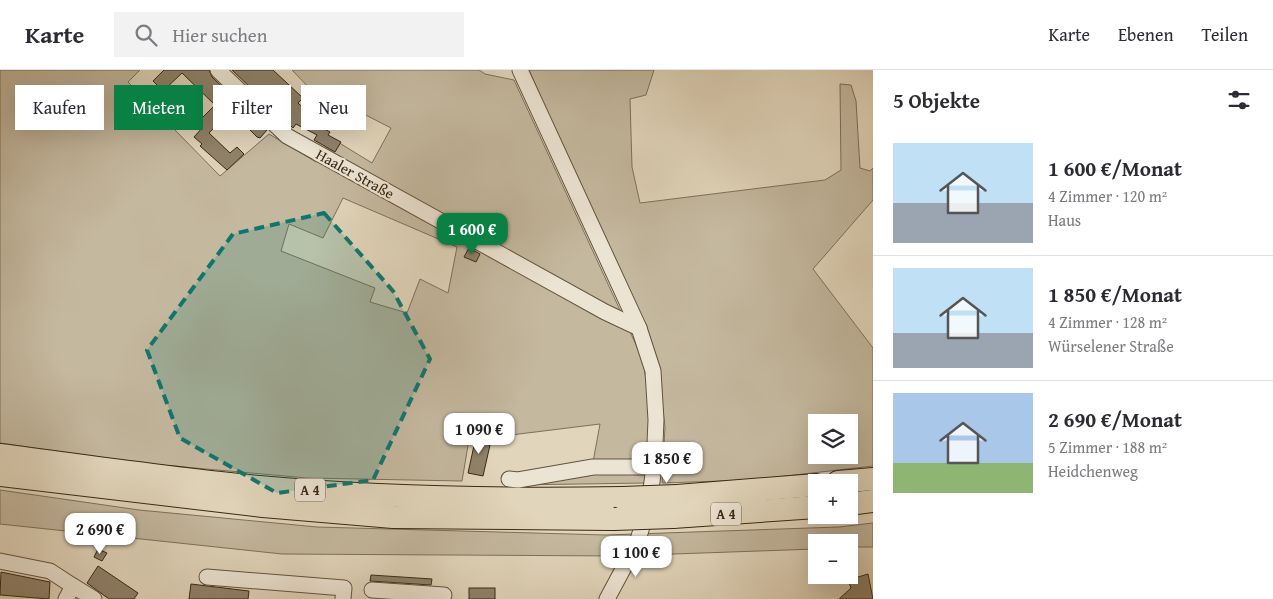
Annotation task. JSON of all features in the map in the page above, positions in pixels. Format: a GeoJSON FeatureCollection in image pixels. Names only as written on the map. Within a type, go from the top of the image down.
{"type":"FeatureCollection","features":[{"type":"Feature","properties":{"kind":"highway","name":"A 4"},"geometry":{"type":"LineString","coordinates":[[0,455],[259,487],[391,496],[528,500],[622,498],[675,507],[808,507]]}},
{"type":"Feature","properties":{"kind":"highway","name":"A 4"},"geometry":{"type":"LineString","coordinates":[[0,475],[262,506],[392,516],[614,520],[675,507],[808,486]]}},
{"type":"Feature","properties":{"kind":"highway"},"geometry":{"type":"LineString","coordinates":[[858,480],[873,478]]}},
{"type":"Feature","properties":{"kind":"highway"},"geometry":{"type":"LineString","coordinates":[[858,503],[873,501]]}},
{"type":"Feature","properties":{"kind":"street","name":"Haaler Straße"},"geometry":{"type":"LineString","coordinates":[[218,70],[287,136],[596,307],[639,328]]}},
{"type":"Feature","properties":{"kind":"street"},"geometry":{"type":"LineString","coordinates":[[520,70],[639,328],[653,371],[656,420],[654,467],[648,504],[637,543],[607,599]]}},
{"type":"Feature","properties":{"kind":"street"},"geometry":{"type":"LineString","coordinates":[[509,479],[518,480],[593,467],[654,467]]}},
{"type":"Feature","properties":{"kind":"street"},"geometry":{"type":"LineString","coordinates":[[0,562],[50,571],[69,593],[94,599]]}},
{"type":"Feature","properties":{"kind":"street"},"geometry":{"type":"LineString","coordinates":[[207,577],[344,594]]}},
{"type":"Feature","properties":{"kind":"street"},"geometry":{"type":"LineString","coordinates":[[372,590],[444,592]]}},
{"type":"Feature","properties":{"kind":"highlighted area"},"geometry":{"type":"Polygon","coordinates":[[[324,213],[393,291],[430,359],[373,480],[277,493],[180,438],[147,350],[233,234],[324,213]]]}},
{"type":"Feature","properties":{"kind":"shaded area"},"geometry":{"type":"Polygon","coordinates":[[[0,70],[140,70],[128,82],[131,85],[114,85],[114,130],[175,130],[220,176],[269,134],[316,162],[333,139],[372,163],[391,128],[366,115],[366,85],[306,85],[292,70],[479,70],[485,74],[514,80],[643,360],[652,423],[645,483],[514,485],[593,462],[600,424],[495,437],[482,429],[471,428],[462,481],[307,478],[139,463],[0,443],[0,70]],[[343,198],[323,238],[289,224],[281,251],[375,288],[370,302],[407,313],[420,279],[448,293],[457,247],[343,198]]]}},
{"type":"Feature","properties":{"kind":"shaded area"},"geometry":{"type":"Polygon","coordinates":[[[529,70],[654,70],[646,95],[630,99],[632,167],[640,203],[825,180],[841,170],[840,84],[851,85],[856,101],[860,168],[870,171],[873,168],[873,200],[813,269],[873,348],[873,466],[751,480],[662,483],[665,427],[660,386],[604,241],[529,70]]]}},
{"type":"Feature","properties":{"kind":"shaded area"},"geometry":{"type":"Polygon","coordinates":[[[0,490],[139,510],[317,527],[606,535],[839,527],[873,523],[873,547],[858,547],[858,534],[808,534],[808,549],[617,556],[282,554],[0,524],[0,490]]]}},
{"type":"Feature","properties":{"kind":"building"},"geometry":{"type":"Polygon","coordinates":[[[164,70],[209,70],[212,77],[220,85],[213,85],[213,103],[203,93],[203,85],[194,85],[182,73],[169,85],[157,85],[153,81],[164,70]]]}},
{"type":"Feature","properties":{"kind":"building"},"geometry":{"type":"Polygon","coordinates":[[[232,70],[273,70],[289,85],[248,85],[232,70]]]}},
{"type":"Feature","properties":{"kind":"building"},"geometry":{"type":"Polygon","coordinates":[[[291,87],[301,96],[301,100],[298,103],[301,106],[301,127],[296,124],[293,128],[291,126],[291,87]]]}},
{"type":"Feature","properties":{"kind":"building"},"geometry":{"type":"Polygon","coordinates":[[[213,107],[213,129],[209,133],[230,153],[237,147],[244,154],[227,170],[200,146],[202,144],[194,137],[200,130],[203,130],[203,117],[213,107]]]}},
{"type":"Feature","properties":{"kind":"building"},"geometry":{"type":"Polygon","coordinates":[[[250,130],[267,130],[260,138],[250,130]]]}},
{"type":"Feature","properties":{"kind":"building"},"geometry":{"type":"Polygon","coordinates":[[[307,130],[326,130],[330,132],[328,135],[341,142],[335,152],[314,140],[317,135],[307,130]]]}},
{"type":"Feature","properties":{"kind":"building"},"geometry":{"type":"Polygon","coordinates":[[[469,248],[480,254],[476,262],[464,257],[469,248]]]}},
{"type":"Feature","properties":{"kind":"building"},"geometry":{"type":"Polygon","coordinates":[[[477,432],[488,435],[486,444],[490,445],[483,476],[468,473],[477,432]]]}},
{"type":"Feature","properties":{"kind":"building"},"geometry":{"type":"Polygon","coordinates":[[[98,549],[107,553],[102,561],[94,557],[98,549]]]}},
{"type":"Feature","properties":{"kind":"building"},"geometry":{"type":"Polygon","coordinates":[[[98,566],[138,593],[134,599],[109,599],[87,583],[98,566]]]}},
{"type":"Feature","properties":{"kind":"building"},"geometry":{"type":"Polygon","coordinates":[[[1,572],[50,582],[49,599],[0,595],[1,572]]]}},
{"type":"Feature","properties":{"kind":"building"},"geometry":{"type":"Polygon","coordinates":[[[868,574],[873,599],[839,599],[851,588],[850,584],[858,584],[858,577],[868,574]]]}},
{"type":"Feature","properties":{"kind":"building"},"geometry":{"type":"Polygon","coordinates":[[[371,575],[432,579],[431,585],[370,581],[371,575]]]}},
{"type":"Feature","properties":{"kind":"building"},"geometry":{"type":"Polygon","coordinates":[[[191,584],[249,591],[248,599],[189,599],[191,584]]]}},
{"type":"Feature","properties":{"kind":"building"},"geometry":{"type":"Polygon","coordinates":[[[469,588],[495,588],[495,599],[469,599],[469,588]]]}}]}
